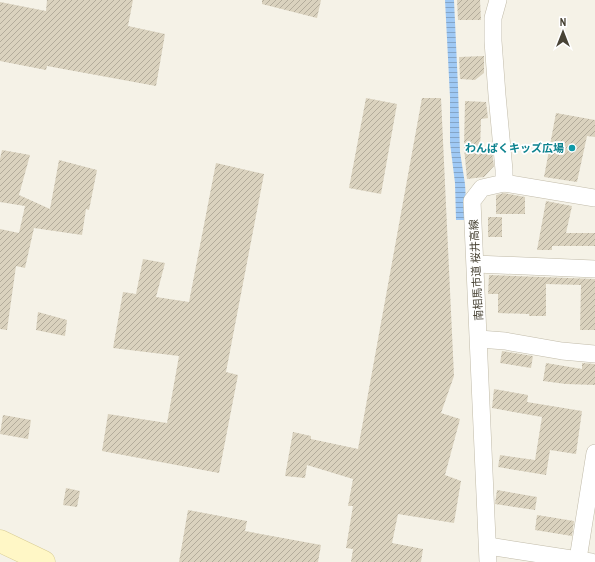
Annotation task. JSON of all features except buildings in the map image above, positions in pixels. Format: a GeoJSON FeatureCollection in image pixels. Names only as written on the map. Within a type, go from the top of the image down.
{"type":"FeatureCollection","features":[{"type":"Feature","properties":{"kind":"street"},"geometry":{"type":"LineString","coordinates":[[498,0],[493,18],[493,41],[504,183],[595,198]]}},
{"type":"Feature","properties":{"kind":"street","name":"南相馬市道 桜井高線"},"geometry":{"type":"LineString","coordinates":[[488,554],[472,201],[482,188],[504,183]]}},
{"type":"Feature","properties":{"kind":"street"},"geometry":{"type":"LineString","coordinates":[[476,264],[595,269]]}},
{"type":"Feature","properties":{"kind":"street"},"geometry":{"type":"LineString","coordinates":[[479,339],[499,340],[562,351],[595,354]]}},
{"type":"Feature","properties":{"kind":"street"},"geometry":{"type":"LineString","coordinates":[[488,554],[584,561],[595,453]]}},
{"type":"Feature","properties":{"kind":"street"},"geometry":{"type":"LineString","coordinates":[[0,541],[44,562]]}},
{"type":"Feature","properties":{"kind":"water"},"geometry":{"type":"Polygon","coordinates":[[[445,0],[454,0],[460,152],[465,184],[467,220],[456,220],[455,183],[450,143],[450,97],[445,0]]]}},
{"type":"Feature","properties":{"kind":"place","name":"わんぱくキッズ広場"},"geometry":{"type":"Point","coordinates":[572,148]}}]}
